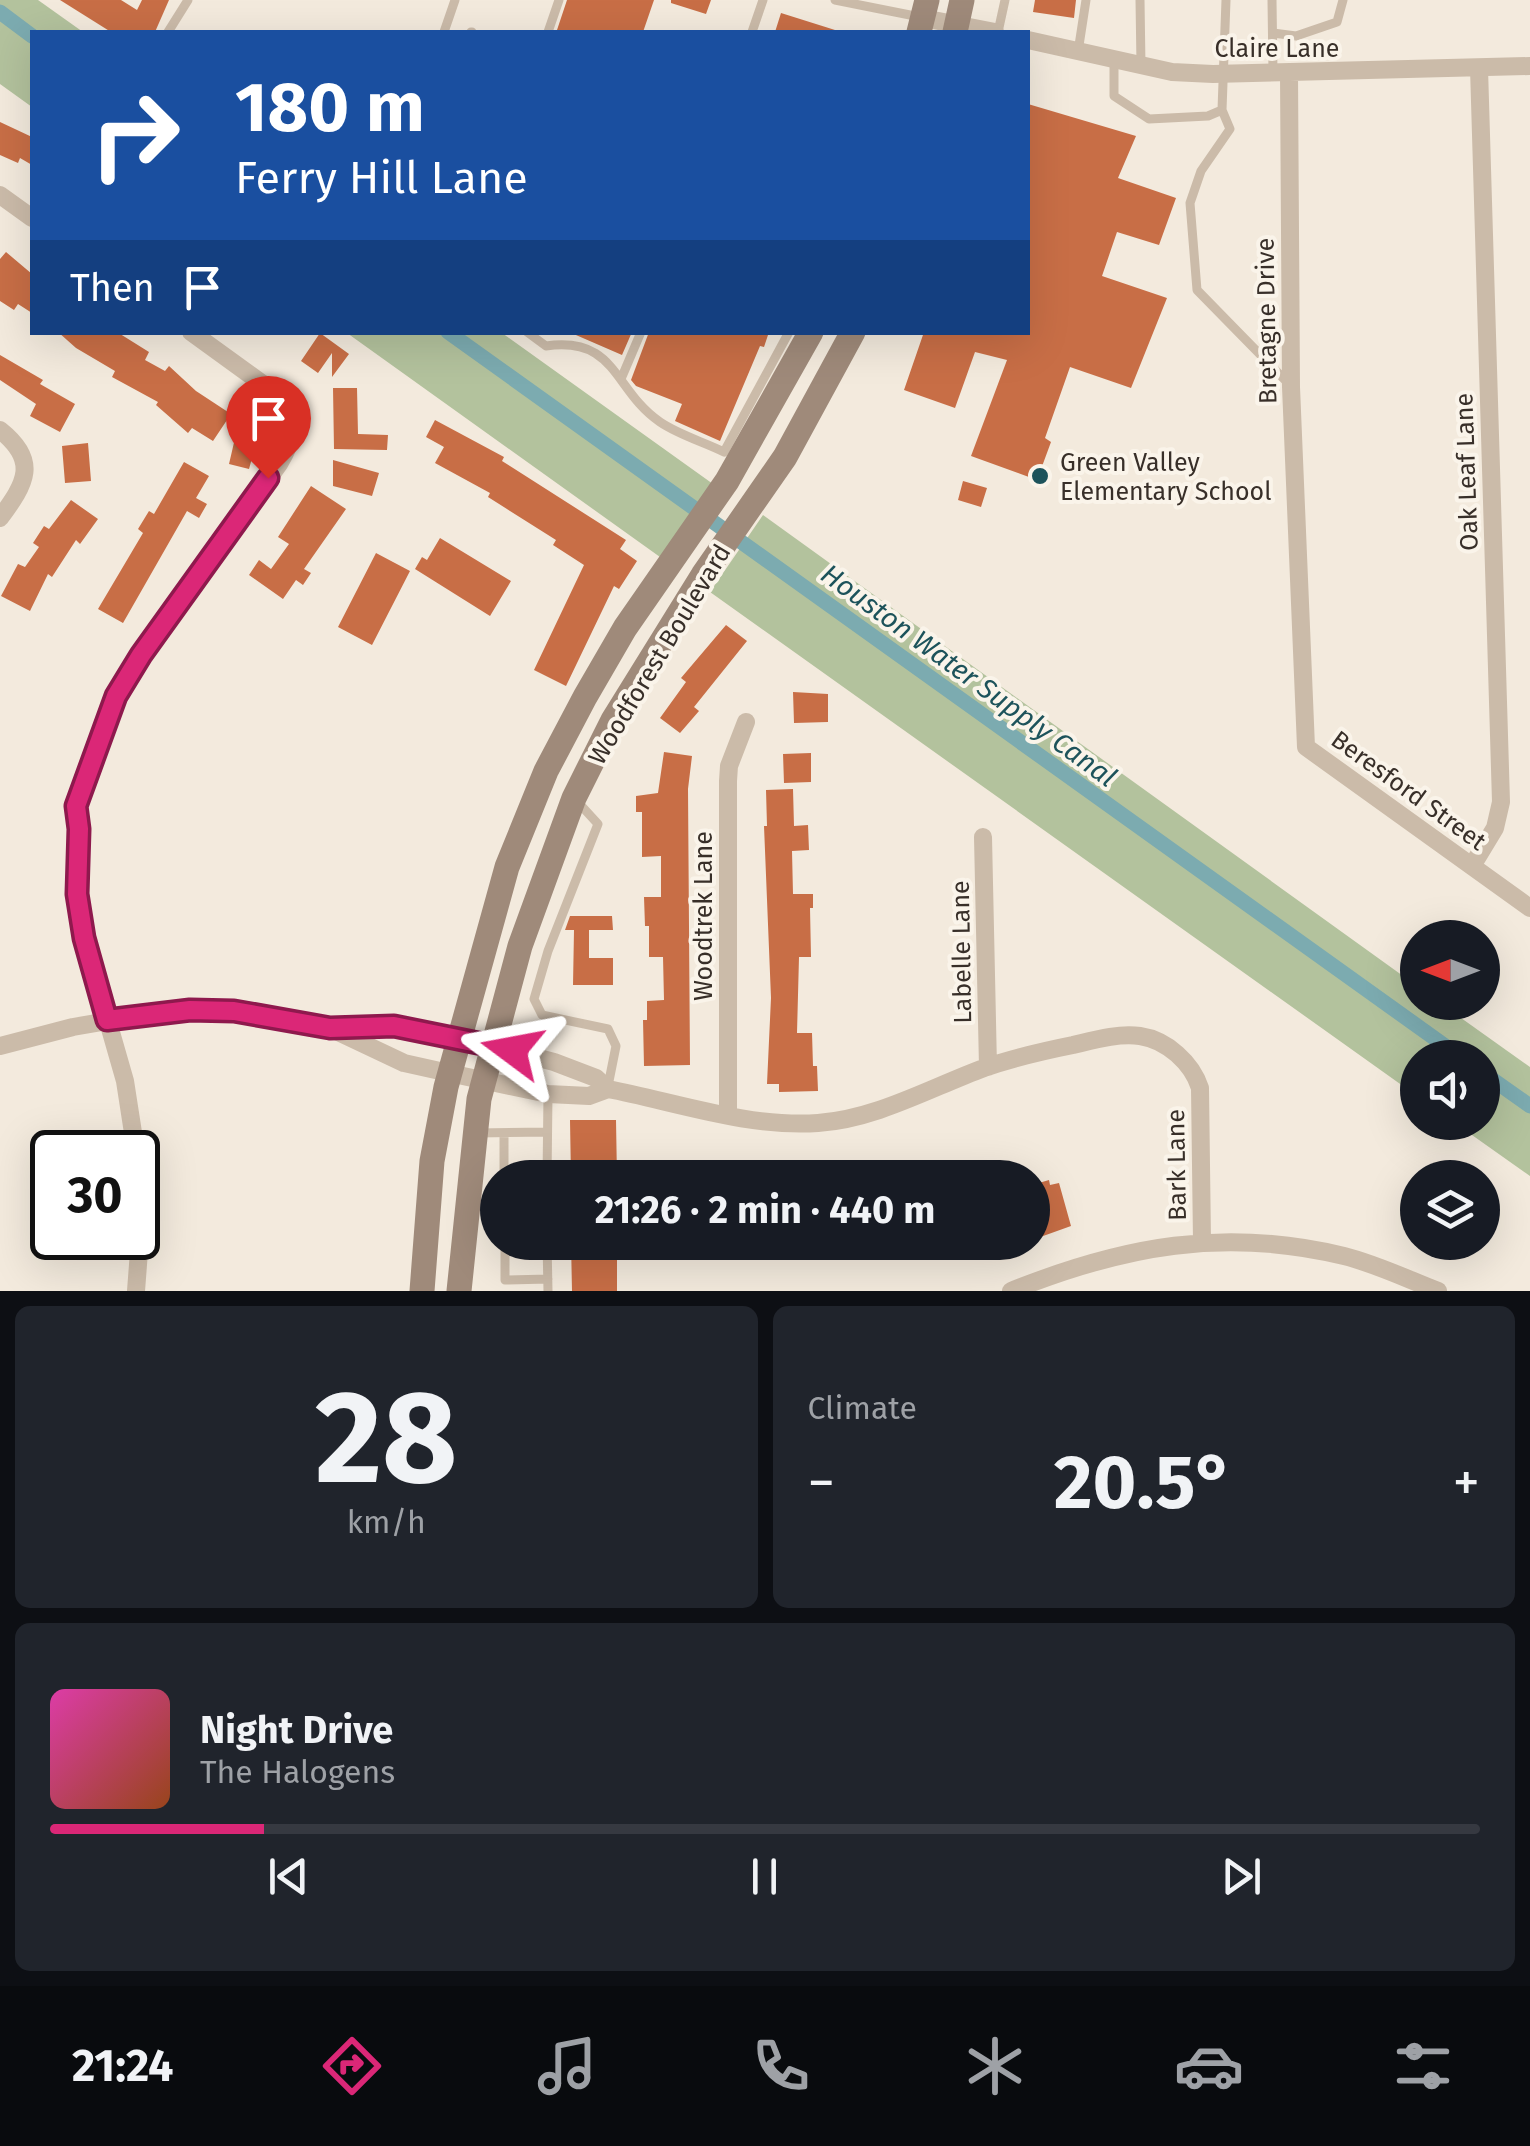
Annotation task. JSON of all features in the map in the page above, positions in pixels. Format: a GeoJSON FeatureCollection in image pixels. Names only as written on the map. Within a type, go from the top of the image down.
{"type":"FeatureCollection","features":[{"type":"Feature","properties":{"kind":"main road","name":"Woodforest Boulevard"},"geometry":{"type":"LineString","coordinates":[[422,1291],[432,1161],[449,1073],[506,867],[546,771],[602,667],[727,481],[809,335]]}},
{"type":"Feature","properties":{"kind":"main road","name":"Woodforest Boulevard"},"geometry":{"type":"LineString","coordinates":[[459,1291],[474,1133],[484,1080],[507,994],[534,949],[574,798],[613,720],[812,412],[851,335]]}},
{"type":"Feature","properties":{"kind":"street"},"geometry":{"type":"LineString","coordinates":[[923,17],[958,19],[990,30]]}},
{"type":"Feature","properties":{"kind":"street","name":"Claire Lane"},"geometry":{"type":"LineString","coordinates":[[1030,40],[1172,72],[1281,74],[1530,66]]}},
{"type":"Feature","properties":{"kind":"street","name":"Oak Leaf Lane"},"geometry":{"type":"LineString","coordinates":[[1472,866],[1496,828],[1502,802],[1479,68]]}},
{"type":"Feature","properties":{"kind":"street","name":"Bretagne Drive"},"geometry":{"type":"LineString","coordinates":[[1281,74],[1306,747]]}},
{"type":"Feature","properties":{"kind":"street"},"geometry":{"type":"LineString","coordinates":[[0,195],[30,217]]}},
{"type":"Feature","properties":{"kind":"street"},"geometry":{"type":"LineString","coordinates":[[133,1130],[125,1080],[84,938],[77,894],[76,806],[116,696],[293,440],[286,400],[196,335]]}},
{"type":"Feature","properties":{"kind":"street"},"geometry":{"type":"LineString","coordinates":[[0,430],[17,443],[25,460],[26,475],[0,518]]}},
{"type":"Feature","properties":{"kind":"street","name":"Woodtrek Lane"},"geometry":{"type":"LineString","coordinates":[[728,1114],[728,781],[746,722]]}},
{"type":"Feature","properties":{"kind":"street","name":"Beresford Street"},"geometry":{"type":"LineString","coordinates":[[1306,747],[1530,908]]}},
{"type":"Feature","properties":{"kind":"street","name":"Labelle Lane"},"geometry":{"type":"LineString","coordinates":[[983,837],[988,1066]]}},
{"type":"Feature","properties":{"kind":"street"},"geometry":{"type":"LineString","coordinates":[[0,1046],[107,1020],[176,1012],[234,1011],[330,1028],[394,1026],[531,1054],[596,1078],[608,1089],[728,1114],[818,1123],[852,1118],[988,1066]]}},
{"type":"Feature","properties":{"kind":"street"},"geometry":{"type":"LineString","coordinates":[[330,1028],[404,1063],[449,1073],[548,1094],[589,1096],[608,1089]]}},
{"type":"Feature","properties":{"kind":"street","name":"Bark Lane"},"geometry":{"type":"LineString","coordinates":[[988,1066],[1124,1035],[1149,1038],[1186,1062],[1196,1074],[1200,1088],[1202,1242]]}},
{"type":"Feature","properties":{"kind":"street"},"geometry":{"type":"LineString","coordinates":[[1011,1291],[1062,1270],[1131,1251],[1202,1242],[1276,1245],[1346,1257],[1438,1291]]}},
{"type":"Feature","properties":{"kind":"street"},"geometry":{"type":"LineString","coordinates":[[136,1291],[138,1260]]}},
{"type":"Feature","properties":{"kind":"lane"},"geometry":{"type":"LineString","coordinates":[[169,30],[188,0]]}},
{"type":"Feature","properties":{"kind":"lane"},"geometry":{"type":"LineString","coordinates":[[445,30],[455,0]]}},
{"type":"Feature","properties":{"kind":"lane"},"geometry":{"type":"LineString","coordinates":[[549,30],[559,0]]}},
{"type":"Feature","properties":{"kind":"lane"},"geometry":{"type":"LineString","coordinates":[[753,30],[763,0]]}},
{"type":"Feature","properties":{"kind":"lane"},"geometry":{"type":"LineString","coordinates":[[835,0],[923,17]]}},
{"type":"Feature","properties":{"kind":"lane"},"geometry":{"type":"LineString","coordinates":[[997,30],[1005,0]]}},
{"type":"Feature","properties":{"kind":"lane"},"geometry":{"type":"LineString","coordinates":[[1078,52],[1086,0]]}},
{"type":"Feature","properties":{"kind":"lane"},"geometry":{"type":"LineString","coordinates":[[1140,0],[1142,64]]}},
{"type":"Feature","properties":{"kind":"lane"},"geometry":{"type":"LineString","coordinates":[[1226,0],[1222,110],[1230,129],[1202,171],[1190,203],[1197,290],[1292,387]]}},
{"type":"Feature","properties":{"kind":"lane"},"geometry":{"type":"LineString","coordinates":[[1272,0],[1281,74]]}},
{"type":"Feature","properties":{"kind":"lane"},"geometry":{"type":"LineString","coordinates":[[1273,33],[1296,36],[1336,22],[1342,0]]}},
{"type":"Feature","properties":{"kind":"lane"},"geometry":{"type":"LineString","coordinates":[[1114,58],[1114,96],[1149,119],[1208,116],[1222,110]]}},
{"type":"Feature","properties":{"kind":"lane"},"geometry":{"type":"LineString","coordinates":[[531,335],[546,346],[574,342],[611,364],[632,398],[662,423],[724,452],[786,335]]}},
{"type":"Feature","properties":{"kind":"lane"},"geometry":{"type":"LineString","coordinates":[[620,379],[640,335]]}},
{"type":"Feature","properties":{"kind":"lane"},"geometry":{"type":"LineString","coordinates":[[534,949],[534,999],[542,1014],[608,1029],[616,1046],[608,1089]]}},
{"type":"Feature","properties":{"kind":"lane"},"geometry":{"type":"LineString","coordinates":[[507,994],[534,999]]}},
{"type":"Feature","properties":{"kind":"lane"},"geometry":{"type":"LineString","coordinates":[[547,1160],[548,1094]]}},
{"type":"Feature","properties":{"kind":"lane"},"geometry":{"type":"LineString","coordinates":[[474,1133],[547,1132]]}},
{"type":"Feature","properties":{"kind":"lane"},"geometry":{"type":"LineString","coordinates":[[504,1133],[504,1160]]}},
{"type":"Feature","properties":{"kind":"lane"},"geometry":{"type":"LineString","coordinates":[[505,1260],[505,1280],[548,1278]]}},
{"type":"Feature","properties":{"kind":"lane"},"geometry":{"type":"LineString","coordinates":[[548,1260],[548,1291]]}},
{"type":"Feature","properties":{"kind":"green space"},"geometry":{"type":"Polygon","coordinates":[[[0,0],[38,0],[80,30],[30,30],[30,106],[0,84],[0,0]]]}},
{"type":"Feature","properties":{"kind":"green space"},"geometry":{"type":"Polygon","coordinates":[[[350,335],[505,335],[713,484],[660,557],[350,335]]]}},
{"type":"Feature","properties":{"kind":"green space"},"geometry":{"type":"Polygon","coordinates":[[[763,515],[1400,974],[1400,1020],[1464,1020],[1492,1040],[1400,1040],[1400,1084],[710,592],[763,515]]]}},
{"type":"Feature","properties":{"kind":"green space"},"geometry":{"type":"Polygon","coordinates":[[[1500,1046],[1530,1067],[1530,1176],[1479,1140],[1500,1140],[1500,1046]]]}},
{"type":"Feature","properties":{"kind":"building"},"geometry":{"type":"Polygon","coordinates":[[[60,0],[121,0],[137,10],[142,0],[169,0],[156,30],[108,30],[60,0]]]}},
{"type":"Feature","properties":{"kind":"building"},"geometry":{"type":"Polygon","coordinates":[[[567,0],[654,0],[644,30],[557,30],[567,0]]]}},
{"type":"Feature","properties":{"kind":"building"},"geometry":{"type":"Polygon","coordinates":[[[671,0],[711,0],[706,14],[671,0]]]}},
{"type":"Feature","properties":{"kind":"building"},"geometry":{"type":"Polygon","coordinates":[[[1035,0],[1076,0],[1074,18],[1033,12],[1035,0]]]}},
{"type":"Feature","properties":{"kind":"building"},"geometry":{"type":"Polygon","coordinates":[[[781,13],[835,30],[776,30],[781,13]]]}},
{"type":"Feature","properties":{"kind":"building"},"geometry":{"type":"Polygon","coordinates":[[[1030,105],[1136,136],[1118,178],[1176,198],[1159,245],[1117,232],[1102,276],[1167,298],[1131,388],[1070,367],[1045,438],[1051,442],[1037,480],[971,456],[1007,360],[975,352],[955,408],[904,390],[923,335],[1030,335],[1030,105]]]}},
{"type":"Feature","properties":{"kind":"building"},"geometry":{"type":"Polygon","coordinates":[[[0,122],[30,136],[30,164],[0,155],[0,122]]]}},
{"type":"Feature","properties":{"kind":"building"},"geometry":{"type":"Polygon","coordinates":[[[6,252],[30,272],[30,312],[18,304],[14,310],[0,301],[0,259],[6,252]]]}},
{"type":"Feature","properties":{"kind":"building"},"geometry":{"type":"Polygon","coordinates":[[[61,335],[122,335],[149,352],[145,360],[165,371],[169,366],[196,391],[231,414],[213,441],[192,428],[188,433],[156,405],[158,402],[112,377],[115,371],[61,335]]]}},
{"type":"Feature","properties":{"kind":"building"},"geometry":{"type":"Polygon","coordinates":[[[319,335],[349,354],[332,377],[332,353],[318,373],[301,361],[319,335]]]}},
{"type":"Feature","properties":{"kind":"building"},"geometry":{"type":"Polygon","coordinates":[[[576,335],[631,335],[622,355],[576,335]]]}},
{"type":"Feature","properties":{"kind":"building"},"geometry":{"type":"Polygon","coordinates":[[[648,335],[768,335],[720,441],[675,421],[682,404],[636,386],[631,380],[648,335]]]}},
{"type":"Feature","properties":{"kind":"building"},"geometry":{"type":"Polygon","coordinates":[[[0,355],[75,404],[60,432],[30,416],[36,404],[0,380],[0,355]]]}},
{"type":"Feature","properties":{"kind":"building"},"geometry":{"type":"Polygon","coordinates":[[[333,388],[357,388],[358,434],[388,435],[387,450],[334,449],[333,388]]]}},
{"type":"Feature","properties":{"kind":"building"},"geometry":{"type":"Polygon","coordinates":[[[435,420],[504,457],[502,461],[626,540],[620,549],[637,561],[619,589],[614,586],[566,686],[534,670],[584,565],[553,545],[556,540],[488,497],[490,493],[435,463],[444,447],[426,437],[435,420]]]}},
{"type":"Feature","properties":{"kind":"building"},"geometry":{"type":"Polygon","coordinates":[[[236,434],[257,440],[249,469],[229,464],[236,434]]]}},
{"type":"Feature","properties":{"kind":"building"},"geometry":{"type":"Polygon","coordinates":[[[88,443],[91,481],[65,483],[62,446],[88,443]]]}},
{"type":"Feature","properties":{"kind":"building"},"geometry":{"type":"Polygon","coordinates":[[[333,460],[379,473],[372,496],[333,486],[333,460]]]}},
{"type":"Feature","properties":{"kind":"building"},"geometry":{"type":"Polygon","coordinates":[[[184,462],[209,476],[196,498],[207,504],[199,518],[187,511],[123,623],[98,609],[143,533],[138,529],[149,511],[154,514],[184,462]]]}},
{"type":"Feature","properties":{"kind":"building"},"geometry":{"type":"Polygon","coordinates":[[[963,481],[987,488],[981,507],[958,500],[963,481]]]}},
{"type":"Feature","properties":{"kind":"building"},"geometry":{"type":"Polygon","coordinates":[[[311,486],[346,509],[304,569],[311,573],[303,585],[296,580],[283,599],[249,575],[259,560],[271,569],[289,544],[278,537],[311,486]]]}},
{"type":"Feature","properties":{"kind":"building"},"geometry":{"type":"Polygon","coordinates":[[[71,500],[98,519],[80,544],[76,540],[52,577],[48,574],[30,611],[1,596],[18,564],[25,567],[39,547],[33,543],[44,526],[49,529],[71,500]]]}},
{"type":"Feature","properties":{"kind":"building"},"geometry":{"type":"Polygon","coordinates":[[[440,538],[511,581],[490,616],[415,569],[422,557],[427,560],[440,538]]]}},
{"type":"Feature","properties":{"kind":"building"},"geometry":{"type":"Polygon","coordinates":[[[376,553],[410,571],[372,645],[338,627],[376,553]]]}},
{"type":"Feature","properties":{"kind":"building"},"geometry":{"type":"Polygon","coordinates":[[[726,625],[747,641],[694,707],[699,711],[680,733],[660,718],[686,682],[681,678],[726,625]]]}},
{"type":"Feature","properties":{"kind":"building"},"geometry":{"type":"Polygon","coordinates":[[[793,692],[828,694],[828,722],[794,723],[793,692]]]}},
{"type":"Feature","properties":{"kind":"building"},"geometry":{"type":"Polygon","coordinates":[[[664,752],[692,756],[688,789],[690,1065],[644,1066],[643,1020],[647,1020],[647,1001],[664,1000],[663,957],[649,957],[644,897],[661,897],[661,856],[642,857],[642,812],[636,812],[636,796],[658,793],[664,752]]]}},
{"type":"Feature","properties":{"kind":"building"},"geometry":{"type":"Polygon","coordinates":[[[811,753],[811,782],[784,783],[783,754],[811,753]]]}},
{"type":"Feature","properties":{"kind":"building"},"geometry":{"type":"Polygon","coordinates":[[[793,789],[794,826],[808,825],[809,850],[792,851],[793,894],[813,894],[811,957],[799,957],[797,1033],[812,1033],[818,1091],[779,1092],[779,1084],[767,1084],[771,998],[764,826],[766,790],[793,789]]]}},
{"type":"Feature","properties":{"kind":"building"},"geometry":{"type":"Polygon","coordinates":[[[570,916],[612,916],[613,930],[589,930],[589,958],[613,958],[613,985],[573,985],[574,930],[565,930],[570,916]]]}},
{"type":"Feature","properties":{"kind":"building"},"geometry":{"type":"Polygon","coordinates":[[[570,1120],[616,1120],[617,1160],[571,1160],[570,1120]]]}},
{"type":"Feature","properties":{"kind":"building"},"geometry":{"type":"Polygon","coordinates":[[[1059,1183],[1071,1226],[1050,1234],[1050,1185],[1059,1183]]]}},
{"type":"Feature","properties":{"kind":"building"},"geometry":{"type":"Polygon","coordinates":[[[571,1260],[617,1260],[617,1291],[572,1291],[571,1260]]]}},
{"type":"Feature","properties":{"kind":"waterway","name":"Houston Water Supply Canal"},"geometry":{"type":"LineString","coordinates":[[0,12],[30,34]]}},
{"type":"Feature","properties":{"kind":"waterway","name":"Houston Water Supply Canal"},"geometry":{"type":"LineString","coordinates":[[452,335],[1437,1040]]}},
{"type":"Feature","properties":{"kind":"waterway","name":"Houston Water Supply Canal"},"geometry":{"type":"LineString","coordinates":[[1500,1085],[1530,1106]]}},
{"type":"Feature","properties":{"kind":"place","name":"Green Valley Elementary School"},"geometry":{"type":"Point","coordinates":[1040,476]}},
{"type":"Feature","properties":{"kind":"route"},"geometry":{"type":"LineString","coordinates":[[268,478],[116,696],[76,806],[77,894],[84,938],[107,1020],[190,1010],[234,1011],[330,1028],[394,1026],[512,1050]]}}]}
